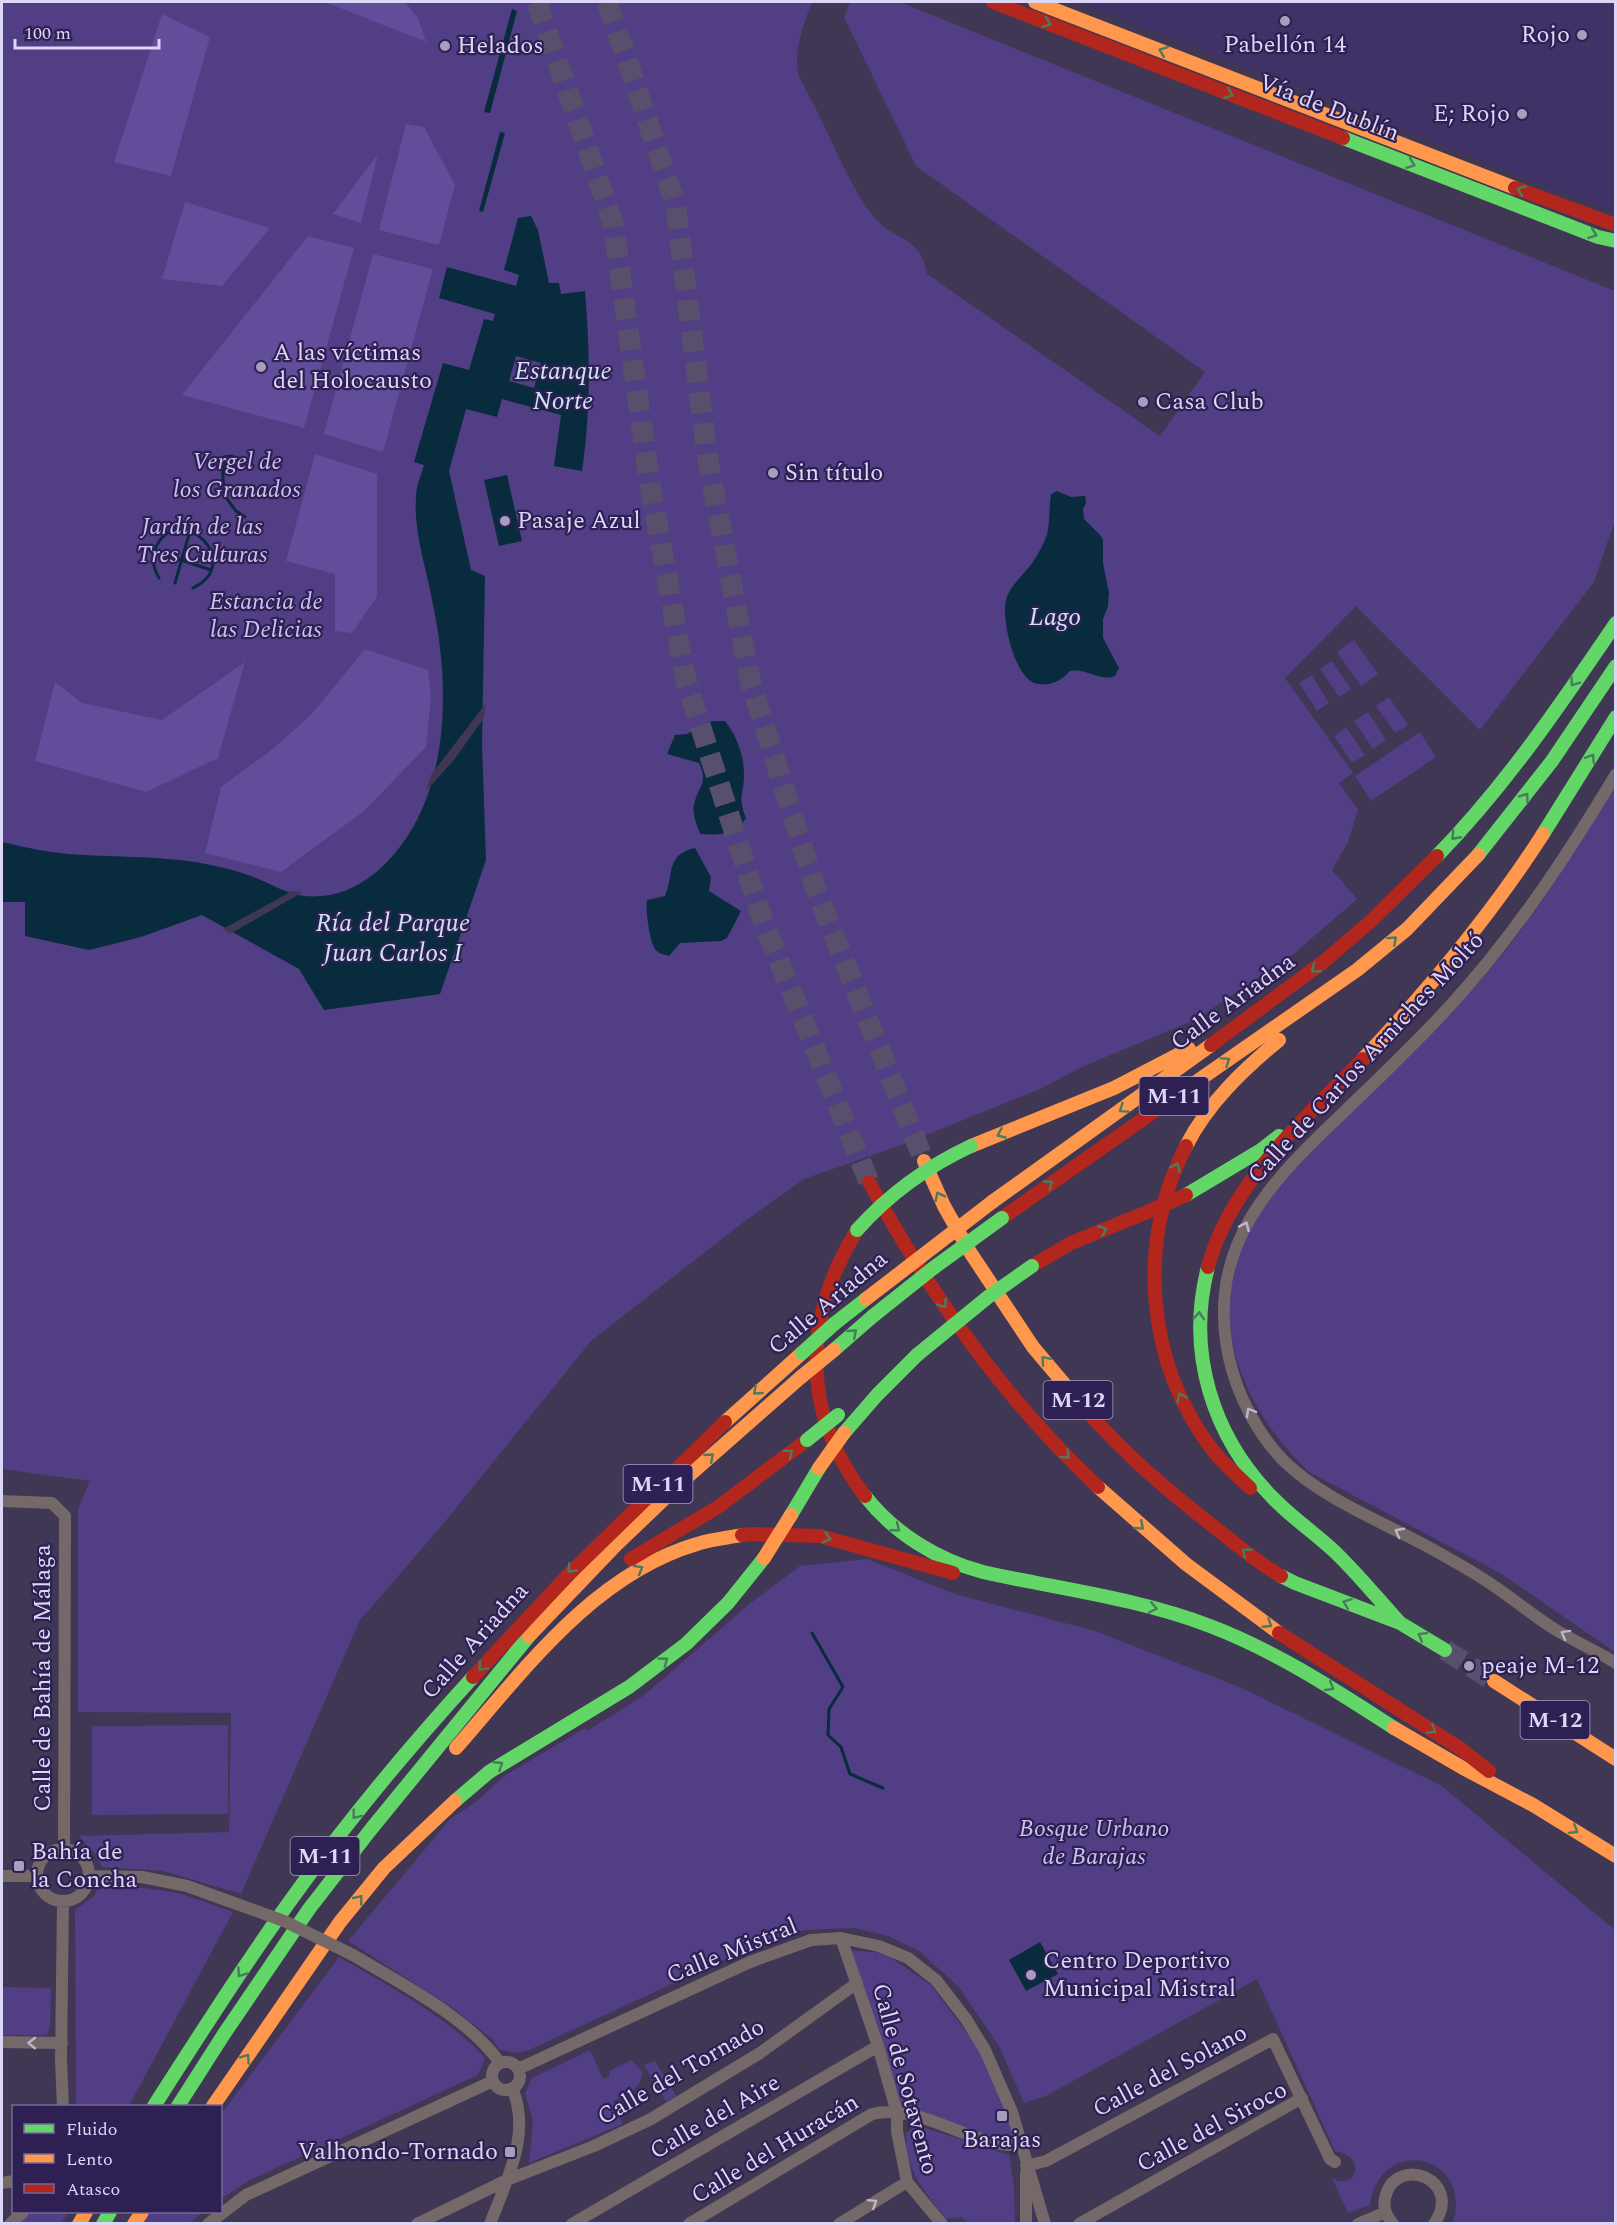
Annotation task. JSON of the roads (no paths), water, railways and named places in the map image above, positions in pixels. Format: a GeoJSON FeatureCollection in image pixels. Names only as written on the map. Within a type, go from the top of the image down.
{"type":"FeatureCollection","features":[{"type":"Feature","properties":{"kind":"main road","name":"Vía de Dublín"},"geometry":{"type":"LineString","coordinates":[[993,2],[1598,237],[1616,242]]}},
{"type":"Feature","properties":{"kind":"main road","name":"Vía de Dublín"},"geometry":{"type":"LineString","coordinates":[[1035,2],[1616,225]]}},
{"type":"Feature","properties":{"kind":"main road","name":"Calle Ariadna"},"geometry":{"type":"LineString","coordinates":[[155,2105],[208,2021],[291,1902],[355,1816],[427,1729],[520,1623],[580,1560],[720,1424],[834,1324],[992,1202],[1256,1014],[1333,955],[1435,858],[1511,771],[1613,625]]}},
{"type":"Feature","properties":{"kind":"main road","name":"Calle Ariadna"},"geometry":{"type":"LineString","coordinates":[[179,2105],[309,1909],[372,1828],[554,1609],[616,1545],[685,1479],[801,1377],[932,1269],[1157,1108],[1348,978],[1430,907],[1513,815],[1570,736],[1616,666]]}},
{"type":"Feature","properties":{"kind":"main road"},"geometry":{"type":"LineString","coordinates":[[1290,1515],[1250,1472],[1225,1434],[1211,1403],[1204,1375],[1198,1321],[1202,1288],[1211,1252],[1239,1196],[1307,1116],[1388,1033],[1467,940],[1532,850],[1616,717]]}},
{"type":"Feature","properties":{"kind":"main road"},"geometry":{"type":"LineString","coordinates":[[1603,739],[1616,723]]}},
{"type":"Feature","properties":{"kind":"main road"},"geometry":{"type":"LineString","coordinates":[[1348,978],[1325,1004],[1256,1058],[1237,1076],[1194,1131],[1163,1198],[1153,1286],[1157,1317],[1169,1369],[1180,1396],[1203,1435],[1233,1473],[1328,1546],[1400,1623]]}},
{"type":"Feature","properties":{"kind":"main road"},"geometry":{"type":"LineString","coordinates":[[1256,1014],[1114,1088],[971,1146],[915,1174],[884,1200],[857,1230],[844,1249],[830,1280],[819,1316],[816,1353],[817,1392],[828,1435],[841,1463],[870,1505],[895,1528],[925,1550],[965,1567],[1164,1610],[1231,1634],[1295,1666],[1453,1763],[1532,1805]]}},
{"type":"Feature","properties":{"kind":"main road"},"geometry":{"type":"LineString","coordinates":[[468,1712],[568,1609],[607,1576],[662,1539],[718,1507],[918,1355],[988,1297],[1032,1266],[1071,1243],[1186,1195],[1261,1150],[1307,1116]]}},
{"type":"Feature","properties":{"kind":"main road","name":"M-12"},"geometry":{"type":"LineString","coordinates":[[924,1161],[944,1206],[970,1252],[1033,1347],[1112,1439],[1185,1504],[1265,1567],[1295,1583],[1400,1623],[1445,1650]]}},
{"type":"Feature","properties":{"kind":"main road","name":"M-12"},"geometry":{"type":"LineString","coordinates":[[869,1182],[928,1281],[979,1354],[1053,1443],[1135,1522],[1245,1609],[1461,1749],[1532,1805],[1616,1856]]}},
{"type":"Feature","properties":{"kind":"main road"},"geometry":{"type":"LineString","coordinates":[[214,2105],[340,1922],[384,1868],[428,1825],[489,1772],[628,1687],[686,1644],[728,1603],[764,1558],[819,1468],[844,1434],[877,1395],[918,1355]]}},
{"type":"Feature","properties":{"kind":"main road"},"geometry":{"type":"LineString","coordinates":[[372,1828],[447,1758],[544,1648],[580,1611],[628,1575],[697,1542],[726,1536],[770,1532],[815,1536],[946,1572],[1012,1585],[1096,1596]]}},
{"type":"Feature","properties":{"kind":"main road","name":"M-12"},"geometry":{"type":"LineString","coordinates":[[1494,1682],[1616,1759]]}},
{"type":"Feature","properties":{"kind":"street","name":"Calle de Carlos Arniches Moltó"},"geometry":{"type":"LineString","coordinates":[[1616,774],[1529,911],[1488,960],[1441,1016],[1308,1145],[1267,1191],[1250,1216],[1234,1252],[1227,1278],[1223,1321],[1231,1368],[1240,1395],[1281,1458],[1295,1471],[1343,1501],[1486,1581],[1554,1629],[1616,1663]]}},
{"type":"Feature","properties":{"kind":"street","name":"Calle de Bahía de Málaga"},"geometry":{"type":"LineString","coordinates":[[2,1501],[44,1501],[59,1507],[64,1516],[64,1850]]}},
{"type":"Feature","properties":{"kind":"street"},"geometry":{"type":"LineString","coordinates":[[64,1850],[80,1856],[88,1868],[89,1876],[79,1896],[73,1900],[63,1901],[49,1897],[42,1891],[38,1876],[39,1866],[43,1859],[50,1853],[64,1850]]}},
{"type":"Feature","properties":{"kind":"street"},"geometry":{"type":"LineString","coordinates":[[2,1876],[38,1876]]}},
{"type":"Feature","properties":{"kind":"street"},"geometry":{"type":"LineString","coordinates":[[89,1876],[142,1877],[187,1886],[284,1921],[353,1955],[452,2016],[491,2049],[500,2063]]}},
{"type":"Feature","properties":{"kind":"street"},"geometry":{"type":"LineString","coordinates":[[63,1901],[63,2105]]}},
{"type":"Feature","properties":{"kind":"street","name":"Calle de Sotavento"},"geometry":{"type":"LineString","coordinates":[[841,1938],[878,2046],[897,2113],[897,2131],[907,2182],[942,2223]]}},
{"type":"Feature","properties":{"kind":"street","name":"Calle Mistral"},"geometry":{"type":"LineString","coordinates":[[518,2069],[750,1962],[812,1940],[841,1938],[879,1946],[908,1958],[936,1980],[966,2019],[985,2050],[1012,2112],[1026,2166]]}},
{"type":"Feature","properties":{"kind":"street","name":"Calle del Tornado"},"geometry":{"type":"LineString","coordinates":[[417,2223],[507,2180],[594,2146],[651,2119],[760,2053],[857,1983]]}},
{"type":"Feature","properties":{"kind":"street","name":"Calle del Solano"},"geometry":{"type":"LineString","coordinates":[[1026,2166],[1046,2161],[1273,2039],[1302,2098]]}},
{"type":"Feature","properties":{"kind":"street"},"geometry":{"type":"LineString","coordinates":[[2,2042],[62,2043]]}},
{"type":"Feature","properties":{"kind":"street","name":"Calle del Aire"},"geometry":{"type":"LineString","coordinates":[[572,2223],[878,2046]]}},
{"type":"Feature","properties":{"kind":"street"},"geometry":{"type":"LineString","coordinates":[[500,2063],[511,2063],[518,2069],[519,2080],[512,2088],[503,2089],[493,2080],[493,2070],[500,2063]]}},
{"type":"Feature","properties":{"kind":"street"},"geometry":{"type":"LineString","coordinates":[[222,2213],[246,2195],[493,2080]]}},
{"type":"Feature","properties":{"kind":"street"},"geometry":{"type":"LineString","coordinates":[[490,2223],[516,2154],[519,2125],[518,2109],[512,2088]]}},
{"type":"Feature","properties":{"kind":"street","name":"Calle del Siroco"},"geometry":{"type":"LineString","coordinates":[[1079,2223],[1302,2098],[1330,2159],[1335,2162]]}},
{"type":"Feature","properties":{"kind":"street","name":"Calle del Huracán"},"geometry":{"type":"LineString","coordinates":[[689,2223],[872,2114],[885,2111],[897,2113],[1004,2146],[1020,2145]]}},
{"type":"Feature","properties":{"kind":"street"},"geometry":{"type":"LineString","coordinates":[[1026,2166],[1026,2223]]}},
{"type":"Feature","properties":{"kind":"street"},"geometry":{"type":"LineString","coordinates":[[1026,2166],[1038,2197],[1038,2221]]}},
{"type":"Feature","properties":{"kind":"street"},"geometry":{"type":"LineString","coordinates":[[1392,2223],[1384,2202],[1387,2192],[1392,2183],[1410,2174],[1430,2179],[1442,2195],[1443,2205],[1434,2223]]}},
{"type":"Feature","properties":{"kind":"street"},"geometry":{"type":"LineString","coordinates":[[839,2223],[907,2182]]}},
{"type":"Feature","properties":{"kind":"street"},"geometry":{"type":"LineString","coordinates":[[1026,2190],[1038,2221]]}},
{"type":"Feature","properties":{"kind":"street"},"geometry":{"type":"LineString","coordinates":[[1358,2223],[1386,2212]]}},
{"type":"Feature","properties":{"kind":"street"},"geometry":{"type":"LineString","coordinates":[[9,2223],[21,2213]]}},
{"type":"Feature","properties":{"kind":"street"},"geometry":{"type":"LineString","coordinates":[[208,2223],[222,2213]]}},
{"type":"Feature","properties":{"kind":"water"},"geometry":{"type":"Polygon","coordinates":[[[512,9],[517,11],[490,113],[484,112],[512,9]]]}},
{"type":"Feature","properties":{"kind":"water"},"geometry":{"type":"Polygon","coordinates":[[[500,132],[505,133],[483,212],[479,211],[500,132]]]}},
{"type":"Feature","properties":{"kind":"water","name":"Ría del Parque Juan Carlos I"},"geometry":{"type":"Polygon","coordinates":[[[531,216],[538,230],[549,283],[559,283],[561,294],[585,291],[589,381],[585,448],[582,471],[554,466],[561,415],[502,399],[497,417],[466,409],[449,471],[471,570],[485,576],[482,744],[486,860],[440,994],[324,1010],[299,969],[202,915],[141,937],[89,950],[25,936],[25,902],[2,902],[2,842],[68,854],[202,863],[242,873],[291,893],[310,896],[338,893],[360,883],[381,868],[400,847],[427,797],[435,770],[443,713],[439,639],[418,537],[416,512],[417,487],[424,465],[414,462],[443,363],[469,370],[484,319],[493,321],[495,314],[439,298],[447,267],[516,286],[519,275],[504,270],[518,218],[531,216]],[[516,356],[509,381],[534,388],[541,363],[516,356]]]}},
{"type":"Feature","properties":{"kind":"water"},"geometry":{"type":"Polygon","coordinates":[[[507,475],[522,541],[499,546],[484,480],[507,475]]]}},
{"type":"Feature","properties":{"kind":"water","name":"Lago"},"geometry":{"type":"Polygon","coordinates":[[[1057,491],[1071,497],[1085,496],[1084,519],[1103,540],[1103,563],[1109,593],[1108,606],[1103,619],[1103,638],[1119,668],[1115,676],[1104,677],[1082,671],[1070,671],[1056,682],[1038,684],[1030,680],[1016,661],[1008,635],[1005,609],[1011,589],[1035,559],[1046,538],[1051,494],[1057,491]]]}},
{"type":"Feature","properties":{"kind":"water"},"geometry":{"type":"Polygon","coordinates":[[[712,721],[725,721],[739,746],[744,775],[741,800],[746,818],[732,831],[720,834],[700,834],[694,808],[703,780],[702,770],[699,763],[667,754],[675,735],[687,734],[712,721]]]}},
{"type":"Feature","properties":{"kind":"water"},"geometry":{"type":"Polygon","coordinates":[[[695,848],[711,877],[709,891],[741,911],[727,938],[721,941],[680,943],[669,956],[661,954],[653,945],[647,918],[647,900],[665,896],[675,861],[685,851],[695,848]]]}},
{"type":"Feature","properties":{"kind":"water"},"geometry":{"type":"Polygon","coordinates":[[[1040,1942],[1058,1974],[1026,1991],[1009,1960],[1040,1942]]]}},
{"type":"Feature","properties":{"kind":"waterway"},"geometry":{"type":"LineString","coordinates":[[229,463],[230,467],[232,461],[229,459],[225,468],[228,470],[235,468],[237,461],[232,456],[224,457],[224,495],[236,511],[245,517]]}},
{"type":"Feature","properties":{"kind":"waterway"},"geometry":{"type":"LineString","coordinates":[[159,578],[153,563],[156,547],[166,534],[179,530],[192,532],[203,540],[211,551],[213,564],[208,577],[193,588]]}},
{"type":"Feature","properties":{"kind":"waterway"},"geometry":{"type":"LineString","coordinates":[[175,583],[190,531]]}},
{"type":"Feature","properties":{"kind":"waterway"},"geometry":{"type":"LineString","coordinates":[[154,551],[211,570]]}},
{"type":"Feature","properties":{"kind":"waterway"},"geometry":{"type":"LineString","coordinates":[[812,1633],[843,1687],[829,1709],[828,1735],[841,1747],[850,1774],[883,1788]]}},
{"type":"Feature","properties":{"kind":"tunnel"},"geometry":{"type":"LineString","coordinates":[[537,2],[613,223],[650,485],[686,681],[763,921],[869,1182]]}},
{"type":"Feature","properties":{"kind":"tunnel"},"geometry":{"type":"LineString","coordinates":[[607,2],[675,202],[708,461],[750,680],[816,890],[924,1161]]}},
{"type":"Feature","properties":{"kind":"tunnel"},"geometry":{"type":"LineString","coordinates":[[1445,1650],[1494,1681]]}},
{"type":"Feature","properties":{"kind":"place","name":"Pabellón 14"},"geometry":{"type":"Point","coordinates":[1285,21]}},
{"type":"Feature","properties":{"kind":"place","name":"Rojo"},"geometry":{"type":"Point","coordinates":[1582,35]}},
{"type":"Feature","properties":{"kind":"place","name":"Helados"},"geometry":{"type":"Point","coordinates":[445,46]}},
{"type":"Feature","properties":{"kind":"place","name":"E; Rojo"},"geometry":{"type":"Point","coordinates":[1522,114]}},
{"type":"Feature","properties":{"kind":"place","name":"A las víctimas del Holocausto"},"geometry":{"type":"Point","coordinates":[261,367]}},
{"type":"Feature","properties":{"kind":"place","name":"Casa Club"},"geometry":{"type":"Point","coordinates":[1143,402]}},
{"type":"Feature","properties":{"kind":"place","name":"Sin título"},"geometry":{"type":"Point","coordinates":[773,473]}},
{"type":"Feature","properties":{"kind":"place","name":"Pasaje Azul"},"geometry":{"type":"Point","coordinates":[505,521]}},
{"type":"Feature","properties":{"kind":"place","name":"peaje M-12"},"geometry":{"type":"Point","coordinates":[1469,1666]}},
{"type":"Feature","properties":{"kind":"place","name":"Bahía de la Concha"},"geometry":{"type":"Point","coordinates":[19,1866]}},
{"type":"Feature","properties":{"kind":"place","name":"Centro Deportivo Municipal Mistral"},"geometry":{"type":"Point","coordinates":[1031,1975]}},
{"type":"Feature","properties":{"kind":"place","name":"Barajas"},"geometry":{"type":"Point","coordinates":[1002,2116]}},
{"type":"Feature","properties":{"kind":"place","name":"Valhondo-Tornado"},"geometry":{"type":"Point","coordinates":[510,2152]}},
{"type":"Feature","properties":{"kind":"water label","name":"Estanque Norte"},"geometry":{"type":"Point","coordinates":[563,386]}},
{"type":"Feature","properties":{"kind":"park label","name":"Vergel de los Granados"},"geometry":{"type":"Point","coordinates":[237,476]}},
{"type":"Feature","properties":{"kind":"park label","name":"Jardín de las Tres Culturas"},"geometry":{"type":"Point","coordinates":[202,541]}},
{"type":"Feature","properties":{"kind":"park label","name":"Estancia de las Delicias"},"geometry":{"type":"Point","coordinates":[266,616]}},
{"type":"Feature","properties":{"kind":"park label","name":"Bosque Urbano de Barajas"},"geometry":{"type":"Point","coordinates":[1094,1843]}}]}
